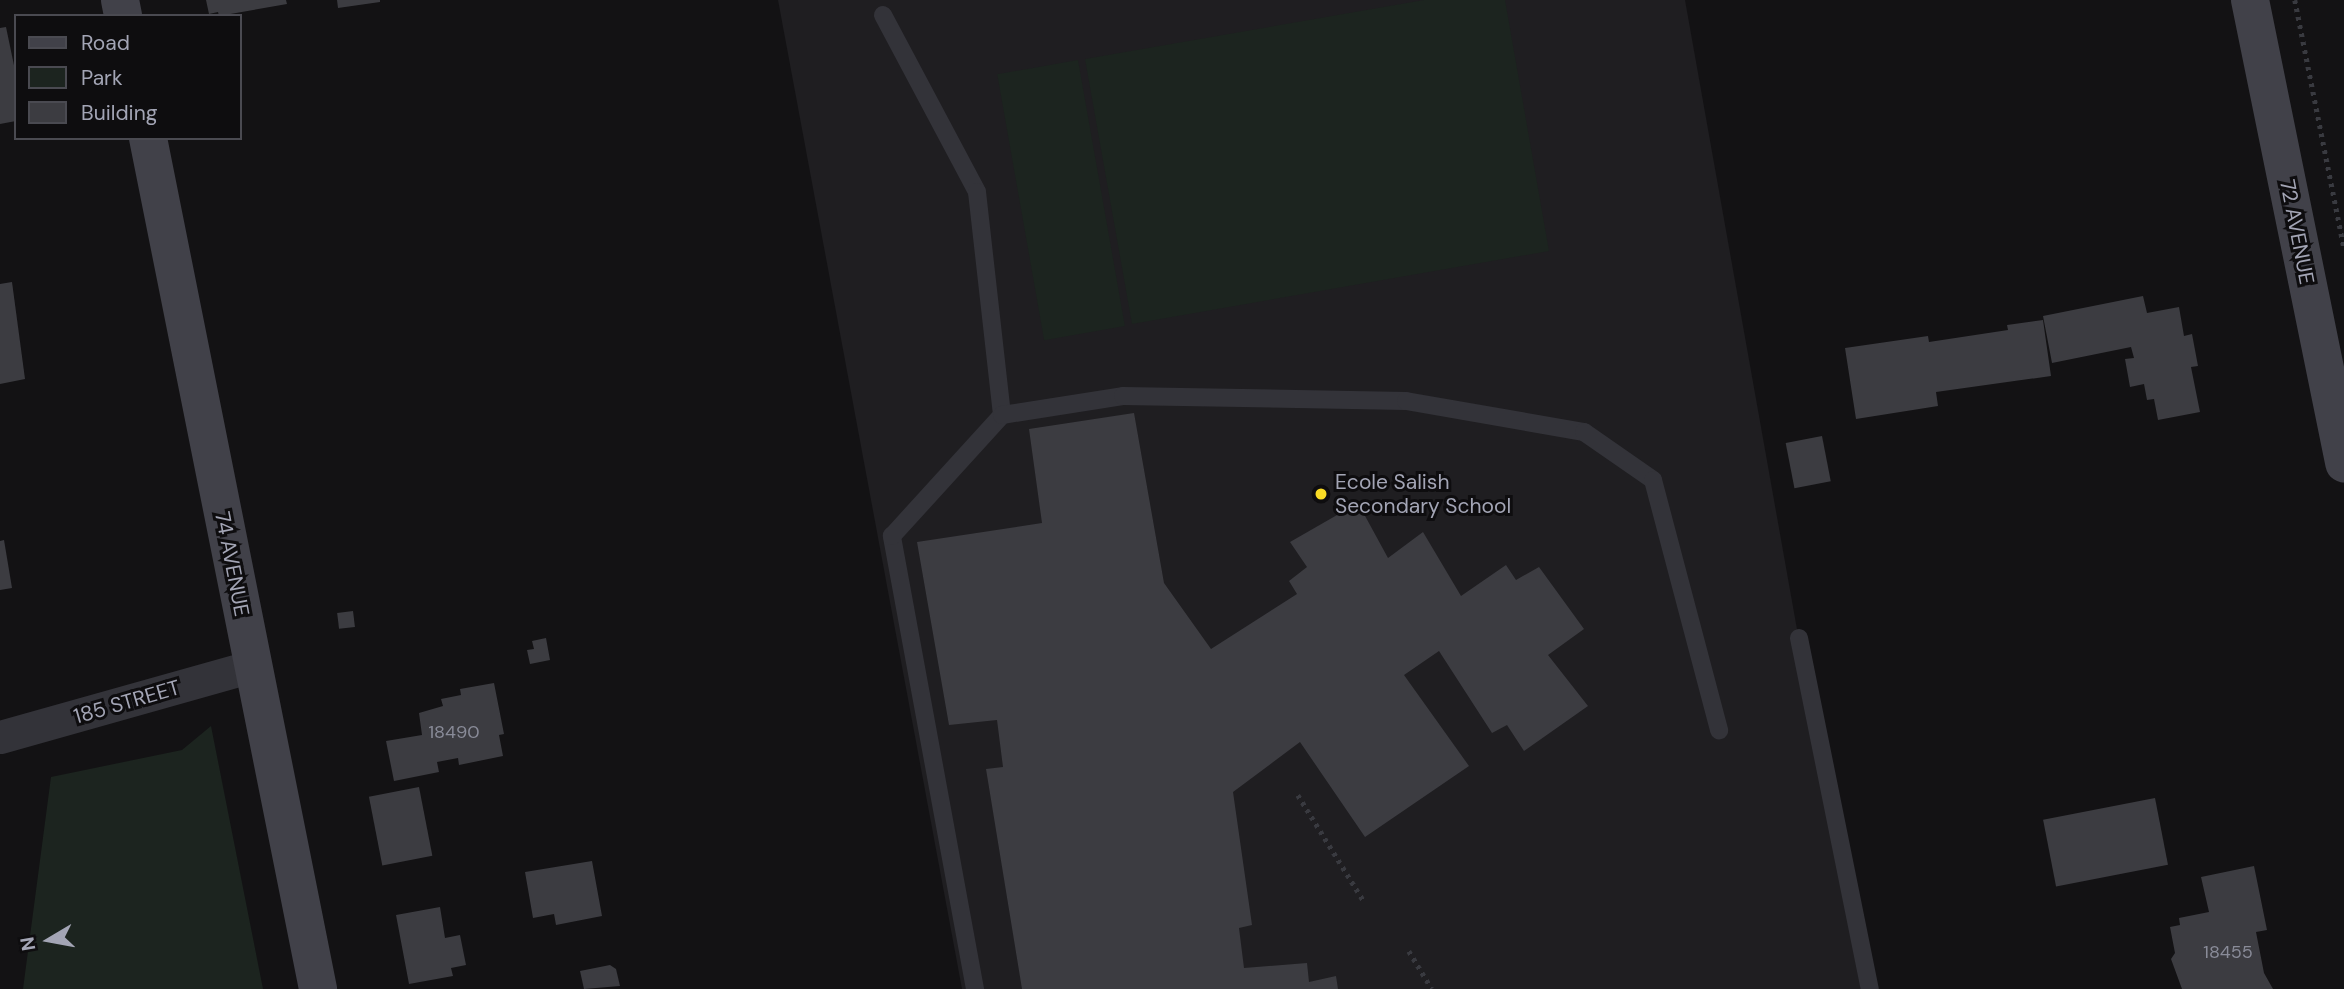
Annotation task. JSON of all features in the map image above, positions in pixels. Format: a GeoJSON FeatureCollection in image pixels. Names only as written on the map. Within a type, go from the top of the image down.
{"type":"FeatureCollection","features":[{"type":"Feature","properties":{"kind":"street","name":"72 AVENUE"},"geometry":{"type":"LineString","coordinates":[[2250,0],[2344,464]]}},
{"type":"Feature","properties":{"kind":"street","name":"74 AVENUE"},"geometry":{"type":"LineString","coordinates":[[148,140],[318,989]]}},
{"type":"Feature","properties":{"kind":"street","name":"185 STREET"},"geometry":{"type":"LineString","coordinates":[[0,737],[253,666]]}},
{"type":"Feature","properties":{"kind":"lane"},"geometry":{"type":"LineString","coordinates":[[883,15],[976,192],[1002,415]]}},
{"type":"Feature","properties":{"kind":"lane"},"geometry":{"type":"LineString","coordinates":[[975,989],[892,536],[1002,415],[1123,396],[1406,401],[1584,432],[1653,480],[1719,730]]}},
{"type":"Feature","properties":{"kind":"lane"},"geometry":{"type":"LineString","coordinates":[[1798,638],[1870,989]]}},
{"type":"Feature","properties":{"kind":"path"},"geometry":{"type":"LineString","coordinates":[[2295,0],[2344,248]]}},
{"type":"Feature","properties":{"kind":"path"},"geometry":{"type":"LineString","coordinates":[[1298,795],[1363,900]]}},
{"type":"Feature","properties":{"kind":"path"},"geometry":{"type":"LineString","coordinates":[[1409,951],[1432,989]]}},
{"type":"Feature","properties":{"kind":"shaded area","name":"Ecole Salish Secondary School"},"geometry":{"type":"Polygon","coordinates":[[[778,0],[1685,0],[1861,989],[962,989],[778,0]]]}},
{"type":"Feature","properties":{"kind":"green space"},"geometry":{"type":"Polygon","coordinates":[[[1424,0],[1505,0],[1549,251],[1132,324],[1085,59],[1424,0]]]}},
{"type":"Feature","properties":{"kind":"green space"},"geometry":{"type":"Polygon","coordinates":[[[1078,60],[1125,326],[1044,340],[997,74],[1078,60]]]}},
{"type":"Feature","properties":{"kind":"green space"},"geometry":{"type":"Polygon","coordinates":[[[211,726],[263,989],[23,989],[51,777],[182,750],[211,726]]]}},
{"type":"Feature","properties":{"kind":"building"},"geometry":{"type":"Polygon","coordinates":[[[206,0],[286,0],[287,4],[230,14],[209,14],[206,0]]]}},
{"type":"Feature","properties":{"kind":"building"},"geometry":{"type":"Polygon","coordinates":[[[337,0],[380,0],[380,2],[338,8],[337,0]]]}},
{"type":"Feature","properties":{"kind":"building"},"geometry":{"type":"Polygon","coordinates":[[[6,27],[14,65],[14,121],[0,124],[0,28],[6,27]]]}},
{"type":"Feature","properties":{"kind":"building"},"geometry":{"type":"Polygon","coordinates":[[[12,282],[25,379],[0,384],[0,284],[12,282]]]}},
{"type":"Feature","properties":{"kind":"building"},"geometry":{"type":"Polygon","coordinates":[[[2143,296],[2147,313],[2179,307],[2184,336],[2192,334],[2198,366],[2191,367],[2200,412],[2158,420],[2154,399],[2147,400],[2144,384],[2130,387],[2125,359],[2134,358],[2131,347],[2052,363],[2043,316],[2143,296]]]}},
{"type":"Feature","properties":{"kind":"building"},"geometry":{"type":"Polygon","coordinates":[[[2043,320],[2051,376],[1936,392],[1938,406],[1856,419],[1845,348],[1928,336],[1929,342],[2008,330],[2007,325],[2043,320]]]}},
{"type":"Feature","properties":{"kind":"building"},"geometry":{"type":"Polygon","coordinates":[[[1134,413],[1164,583],[1211,649],[1297,594],[1289,581],[1307,567],[1290,542],[1358,503],[1388,558],[1423,532],[1461,596],[1506,565],[1516,580],[1539,567],[1584,629],[1548,655],[1588,706],[1524,751],[1507,725],[1492,733],[1439,651],[1404,675],[1469,766],[1365,837],[1300,742],[1233,792],[1252,925],[1239,928],[1244,968],[1307,963],[1309,982],[1336,976],[1338,989],[1022,989],[986,769],[1003,767],[997,720],[949,725],[917,542],[1042,523],[1029,429],[1134,413]]]}},
{"type":"Feature","properties":{"kind":"building"},"geometry":{"type":"Polygon","coordinates":[[[1822,436],[1831,481],[1794,488],[1786,443],[1822,436]]]}},
{"type":"Feature","properties":{"kind":"building"},"geometry":{"type":"Polygon","coordinates":[[[4,540],[12,588],[0,590],[0,541],[4,540]]]}},
{"type":"Feature","properties":{"kind":"building"},"geometry":{"type":"Polygon","coordinates":[[[353,611],[355,627],[339,629],[337,613],[353,611]]]}},
{"type":"Feature","properties":{"kind":"building"},"geometry":{"type":"Polygon","coordinates":[[[546,638],[550,660],[530,664],[527,650],[534,649],[532,641],[546,638]]]}},
{"type":"Feature","properties":{"kind":"building"},"geometry":{"type":"Polygon","coordinates":[[[494,683],[504,734],[499,735],[503,756],[459,765],[458,758],[437,762],[439,772],[394,781],[386,741],[422,735],[419,713],[443,706],[441,699],[461,695],[460,689],[494,683]]]}},
{"type":"Feature","properties":{"kind":"building"},"geometry":{"type":"Polygon","coordinates":[[[419,787],[432,856],[382,865],[369,797],[419,787]]]}},
{"type":"Feature","properties":{"kind":"building"},"geometry":{"type":"Polygon","coordinates":[[[2155,798],[2168,865],[2056,887],[2043,820],[2155,798]]]}},
{"type":"Feature","properties":{"kind":"building"},"geometry":{"type":"Polygon","coordinates":[[[592,861],[602,916],[556,925],[554,914],[533,918],[525,872],[592,861]]]}},
{"type":"Feature","properties":{"kind":"building"},"geometry":{"type":"Polygon","coordinates":[[[2254,866],[2267,930],[2256,932],[2264,973],[2273,989],[2182,989],[2171,959],[2175,953],[2170,927],[2180,925],[2179,918],[2209,912],[2201,877],[2254,866]]]}},
{"type":"Feature","properties":{"kind":"building"},"geometry":{"type":"Polygon","coordinates":[[[440,907],[445,938],[460,935],[466,965],[451,968],[453,976],[409,984],[396,915],[440,907]]]}},
{"type":"Feature","properties":{"kind":"building"},"geometry":{"type":"Polygon","coordinates":[[[610,965],[616,969],[620,986],[584,989],[580,971],[610,965]]]}},
{"type":"Feature","properties":{"kind":"place","name":"Ecole Salish Secondary School"},"geometry":{"type":"Point","coordinates":[1321,494]}}]}
